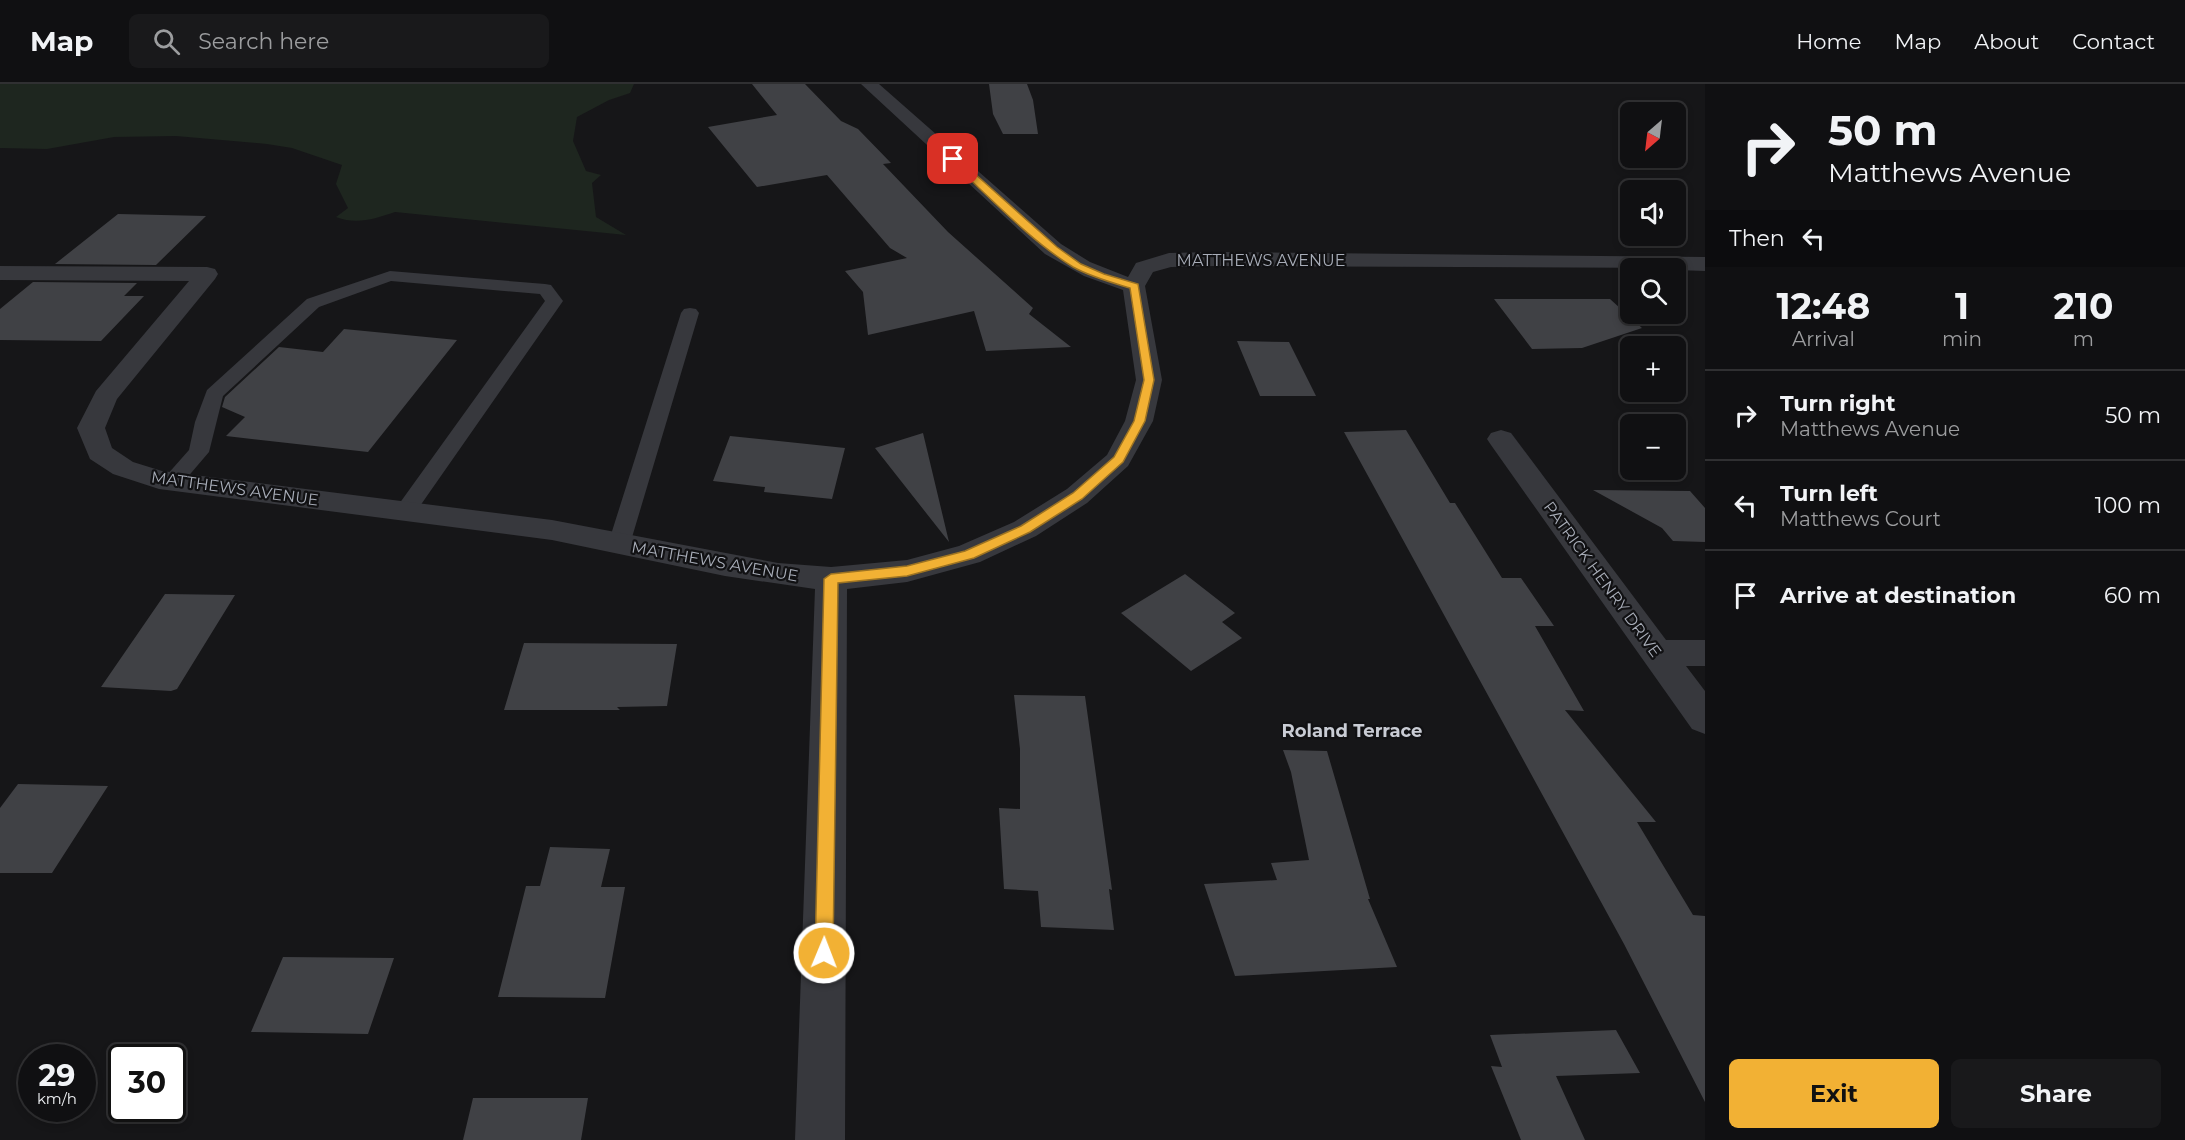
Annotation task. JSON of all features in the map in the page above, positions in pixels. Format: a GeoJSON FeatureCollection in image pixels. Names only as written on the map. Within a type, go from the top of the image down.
{"type":"FeatureCollection","features":[{"type":"Feature","properties":{"kind":"street"},"geometry":{"type":"LineString","coordinates":[[869,84],[1053,249],[1078,266],[1100,276],[1134,286]]}},
{"type":"Feature","properties":{"kind":"street","name":"MATTHEWS AVENUE"},"geometry":{"type":"LineString","coordinates":[[0,273],[207,274],[105,397],[91,428],[100,453],[123,468],[159,480],[552,530],[725,565],[831,579],[907,571],[969,554],[1025,529],[1077,496],[1118,459],[1139,421],[1149,380],[1134,286],[1144,268],[1169,260],[1705,264]]}},
{"type":"Feature","properties":{"kind":"street","name":"PATRICK HENRY DRIVE"},"geometry":{"type":"LineString","coordinates":[[1502,439],[1705,719]]}},
{"type":"Feature","properties":{"kind":"street"},"geometry":{"type":"LineString","coordinates":[[820,1140],[831,579]]}},
{"type":"Feature","properties":{"kind":"street"},"geometry":{"type":"LineString","coordinates":[[1656,653],[1705,653]]}},
{"type":"Feature","properties":{"kind":"lane"},"geometry":{"type":"LineString","coordinates":[[173,481],[199,452],[214,394],[312,303],[390,276],[545,289],[554,301],[405,511]]}},
{"type":"Feature","properties":{"kind":"lane"},"geometry":{"type":"LineString","coordinates":[[618,544],[690,313]]}},
{"type":"Feature","properties":{"kind":"shaded area"},"geometry":{"type":"Polygon","coordinates":[[[0,84],[634,84],[630,93],[609,100],[577,117],[573,141],[586,171],[601,175],[592,183],[596,217],[626,235],[395,212],[366,220],[351,221],[336,217],[348,208],[336,184],[342,165],[292,148],[267,144],[176,136],[114,137],[47,149],[0,148],[0,84]]]}},
{"type":"Feature","properties":{"kind":"building"},"geometry":{"type":"Polygon","coordinates":[[[752,84],[805,84],[841,121],[858,129],[891,163],[883,164],[948,232],[1033,308],[1029,314],[1071,347],[986,351],[974,311],[868,335],[863,292],[845,271],[907,258],[890,248],[827,175],[757,187],[708,127],[777,115],[752,84]]]}},
{"type":"Feature","properties":{"kind":"building"},"geometry":{"type":"Polygon","coordinates":[[[989,84],[1027,84],[1033,100],[1038,134],[1003,134],[993,114],[989,84]]]}},
{"type":"Feature","properties":{"kind":"building"},"geometry":{"type":"Polygon","coordinates":[[[118,214],[206,216],[156,265],[55,264],[118,214]]]}},
{"type":"Feature","properties":{"kind":"building"},"geometry":{"type":"Polygon","coordinates":[[[33,282],[137,283],[124,296],[144,296],[101,341],[0,340],[0,309],[33,282]]]}},
{"type":"Feature","properties":{"kind":"building"},"geometry":{"type":"Polygon","coordinates":[[[1494,299],[1610,299],[1620,308],[1620,324],[1638,324],[1642,328],[1582,348],[1532,349],[1494,299]]]}},
{"type":"Feature","properties":{"kind":"building"},"geometry":{"type":"Polygon","coordinates":[[[344,329],[457,340],[368,452],[226,436],[245,417],[222,407],[225,397],[279,347],[323,352],[344,329]]]}},
{"type":"Feature","properties":{"kind":"building"},"geometry":{"type":"Polygon","coordinates":[[[1237,341],[1289,342],[1316,396],[1260,396],[1237,341]]]}},
{"type":"Feature","properties":{"kind":"building"},"geometry":{"type":"Polygon","coordinates":[[[1406,430],[1450,503],[1455,503],[1502,578],[1521,578],[1554,626],[1535,626],[1584,711],[1565,710],[1656,822],[1637,822],[1693,915],[1705,916],[1705,1102],[1624,944],[1344,432],[1406,430]]]}},
{"type":"Feature","properties":{"kind":"building"},"geometry":{"type":"Polygon","coordinates":[[[923,433],[949,542],[875,448],[923,433]]]}},
{"type":"Feature","properties":{"kind":"building"},"geometry":{"type":"Polygon","coordinates":[[[730,436],[845,448],[832,499],[764,492],[765,487],[713,481],[730,436]]]}},
{"type":"Feature","properties":{"kind":"building"},"geometry":{"type":"Polygon","coordinates":[[[1593,490],[1690,491],[1705,508],[1705,542],[1673,541],[1662,528],[1593,490]]]}},
{"type":"Feature","properties":{"kind":"building"},"geometry":{"type":"Polygon","coordinates":[[[1185,574],[1235,613],[1222,622],[1242,638],[1191,671],[1121,613],[1185,574]]]}},
{"type":"Feature","properties":{"kind":"building"},"geometry":{"type":"Polygon","coordinates":[[[165,594],[235,595],[177,689],[171,691],[101,687],[165,594]]]}},
{"type":"Feature","properties":{"kind":"building"},"geometry":{"type":"Polygon","coordinates":[[[524,643],[677,644],[667,706],[617,707],[620,710],[504,710],[524,643]]]}},
{"type":"Feature","properties":{"kind":"building"},"geometry":{"type":"Polygon","coordinates":[[[1014,695],[1085,696],[1112,890],[1109,889],[1114,930],[1041,927],[1038,891],[1004,889],[999,808],[1020,809],[1020,749],[1014,695]]]}},
{"type":"Feature","properties":{"kind":"building"},"geometry":{"type":"Polygon","coordinates":[[[1283,750],[1327,751],[1370,899],[1368,899],[1397,967],[1235,976],[1204,884],[1277,880],[1271,863],[1309,860],[1291,772],[1283,750]]]}},
{"type":"Feature","properties":{"kind":"building"},"geometry":{"type":"Polygon","coordinates":[[[18,784],[108,786],[52,873],[0,873],[0,808],[18,784]]]}},
{"type":"Feature","properties":{"kind":"building"},"geometry":{"type":"Polygon","coordinates":[[[550,847],[610,849],[601,887],[625,887],[605,998],[498,997],[526,886],[540,886],[550,847]]]}},
{"type":"Feature","properties":{"kind":"building"},"geometry":{"type":"Polygon","coordinates":[[[283,957],[394,958],[368,1034],[251,1032],[283,957]]]}},
{"type":"Feature","properties":{"kind":"building"},"geometry":{"type":"Polygon","coordinates":[[[1616,1030],[1640,1073],[1556,1076],[1585,1140],[1521,1140],[1491,1066],[1502,1067],[1490,1035],[1616,1030]]]}},
{"type":"Feature","properties":{"kind":"building"},"geometry":{"type":"Polygon","coordinates":[[[473,1098],[588,1098],[581,1140],[463,1140],[473,1098]]]}},
{"type":"Feature","properties":{"kind":"district","name":"Roland Terrace"},"geometry":{"type":"Point","coordinates":[1352,731]}},
{"type":"Feature","properties":{"kind":"route"},"geometry":{"type":"LineString","coordinates":[[824,953],[831,579],[907,571],[969,554],[1025,529],[1077,496],[1118,459],[1139,421],[1149,380],[1146,348],[1134,286],[1100,276],[1078,266],[1053,249],[953,159]]}}]}
